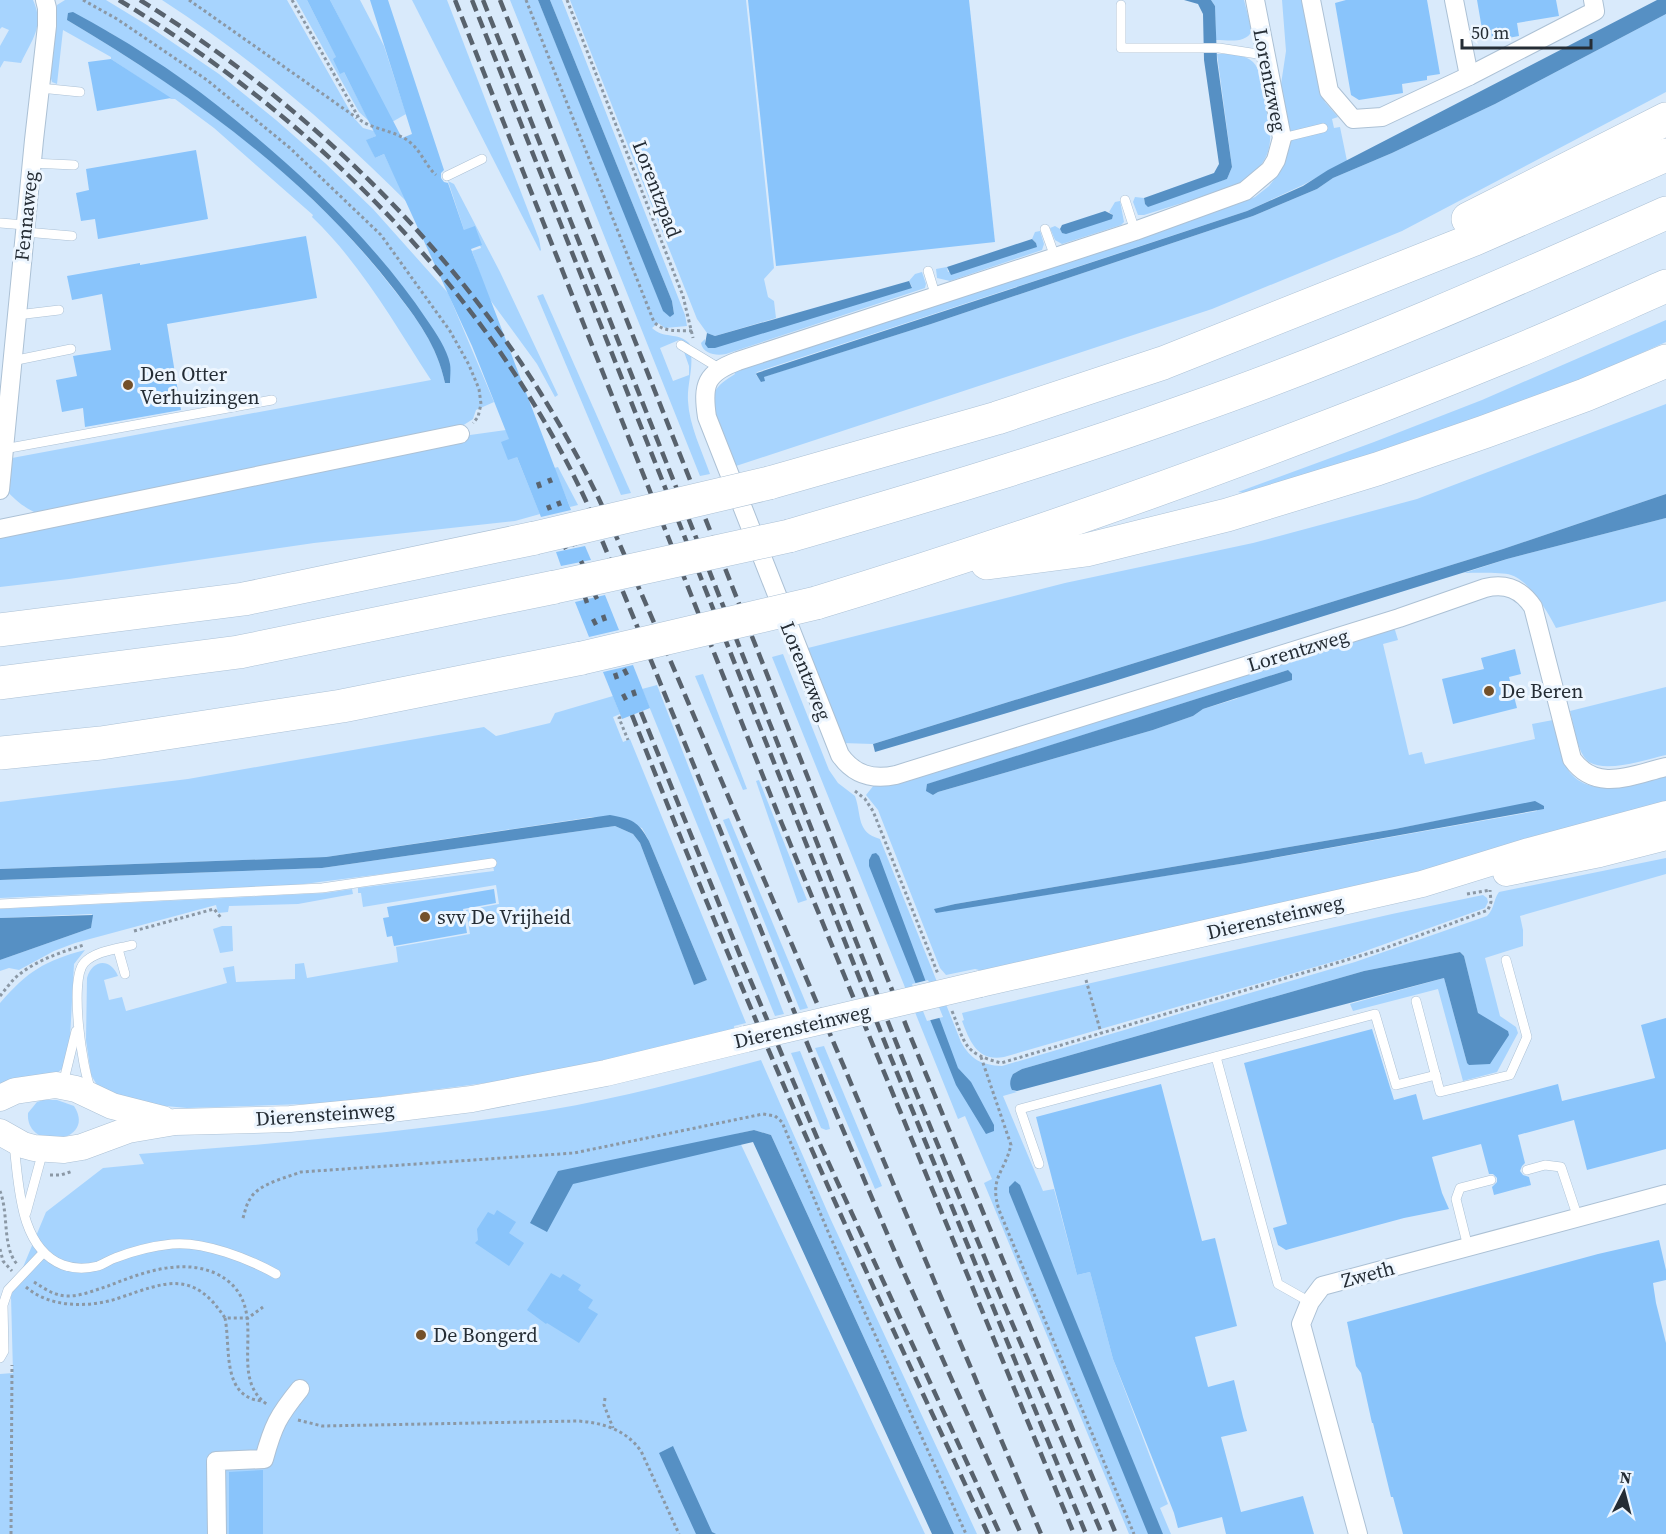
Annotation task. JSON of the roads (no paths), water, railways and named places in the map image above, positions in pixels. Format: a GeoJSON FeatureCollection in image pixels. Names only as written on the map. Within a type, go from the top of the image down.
{"type":"FeatureCollection","features":[{"type":"Feature","properties":{"kind":"highway"},"geometry":{"type":"LineString","coordinates":[[1300,310],[1466,220],[1666,119]]}},
{"type":"Feature","properties":{"kind":"highway"},"geometry":{"type":"LineString","coordinates":[[0,630],[244,599],[535,538],[769,483],[1008,415],[1162,363],[1300,310],[1475,239],[1666,154]]}},
{"type":"Feature","properties":{"kind":"highway"},"geometry":{"type":"LineString","coordinates":[[0,683],[239,652],[789,536],[932,495],[1190,410],[1346,351],[1666,213]]}},
{"type":"Feature","properties":{"kind":"highway"},"geometry":{"type":"LineString","coordinates":[[0,753],[101,743],[342,706],[582,658],[816,603],[920,571],[1195,476],[1346,420],[1518,351],[1666,286]]}},
{"type":"Feature","properties":{"kind":"highway"},"geometry":{"type":"LineString","coordinates":[[920,571],[1086,550],[1227,515],[1377,469],[1585,396],[1666,361]]}},
{"type":"Feature","properties":{"kind":"highway"},"geometry":{"type":"LineString","coordinates":[[1585,396],[1666,385]]}},
{"type":"Feature","properties":{"kind":"main road","name":"Dierensteinweg"},"geometry":{"type":"LineString","coordinates":[[82,1148],[128,1130],[175,1122],[290,1119],[383,1110],[472,1099],[606,1073],[980,984],[1422,884],[1529,851],[1666,814]]}},
{"type":"Feature","properties":{"kind":"main road","name":"Dierensteinweg"},"geometry":{"type":"LineString","coordinates":[[1422,884],[1514,872],[1666,837]]}},
{"type":"Feature","properties":{"kind":"main road"},"geometry":{"type":"LineString","coordinates":[[0,1098],[15,1091],[41,1086],[62,1086],[94,1096],[99,1107],[98,1119],[94,1130],[82,1148],[44,1150],[7,1136],[10,1112],[25,1090]]}},
{"type":"Feature","properties":{"kind":"main road","name":"Dierensteinweg"},"geometry":{"type":"LineString","coordinates":[[94,1096],[112,1106],[175,1122]]}},
{"type":"Feature","properties":{"kind":"street","name":"Fennaweg"},"geometry":{"type":"LineString","coordinates":[[0,490],[3,438],[47,26],[45,0]]}},
{"type":"Feature","properties":{"kind":"street","name":"Lorentzweg"},"geometry":{"type":"LineString","coordinates":[[1255,0],[1282,138],[1276,160],[1270,170],[1252,187],[1135,231],[719,368],[711,376],[706,389],[707,417],[836,746],[845,763],[860,773],[876,777],[896,775],[1499,585],[1521,593],[1533,607],[1572,759],[1577,767],[1592,777],[1610,780],[1666,767]]}},
{"type":"Feature","properties":{"kind":"street"},"geometry":{"type":"LineString","coordinates":[[1311,0],[1329,91],[1353,119],[1382,117],[1469,76],[1595,11],[1593,0]]}},
{"type":"Feature","properties":{"kind":"street"},"geometry":{"type":"LineString","coordinates":[[1454,0],[1469,76]]}},
{"type":"Feature","properties":{"kind":"street"},"geometry":{"type":"LineString","coordinates":[[0,529],[460,434]]}},
{"type":"Feature","properties":{"kind":"street","name":"Zweth"},"geometry":{"type":"LineString","coordinates":[[1310,1302],[1322,1286],[1666,1194]]}},
{"type":"Feature","properties":{"kind":"street"},"geometry":{"type":"LineString","coordinates":[[1310,1302],[1301,1324],[1358,1534]]}},
{"type":"Feature","properties":{"kind":"street"},"geometry":{"type":"LineString","coordinates":[[217,1534],[216,1461],[264,1459],[271,1432],[281,1413],[300,1389]]}},
{"type":"Feature","properties":{"kind":"lane"},"geometry":{"type":"LineString","coordinates":[[1121,4],[1121,48],[1219,48],[1264,55]]}},
{"type":"Feature","properties":{"kind":"lane"},"geometry":{"type":"LineString","coordinates":[[40,88],[80,92]]}},
{"type":"Feature","properties":{"kind":"lane"},"geometry":{"type":"LineString","coordinates":[[1282,138],[1323,128]]}},
{"type":"Feature","properties":{"kind":"lane"},"geometry":{"type":"LineString","coordinates":[[447,176],[482,159]]}},
{"type":"Feature","properties":{"kind":"lane"},"geometry":{"type":"LineString","coordinates":[[31,163],[74,165]]}},
{"type":"Feature","properties":{"kind":"lane"},"geometry":{"type":"LineString","coordinates":[[1125,200],[1135,231]]}},
{"type":"Feature","properties":{"kind":"lane"},"geometry":{"type":"LineString","coordinates":[[0,223],[72,236]]}},
{"type":"Feature","properties":{"kind":"lane"},"geometry":{"type":"LineString","coordinates":[[1045,229],[1054,258]]}},
{"type":"Feature","properties":{"kind":"lane"},"geometry":{"type":"LineString","coordinates":[[928,271],[936,297]]}},
{"type":"Feature","properties":{"kind":"lane"},"geometry":{"type":"LineString","coordinates":[[17,315],[59,310]]}},
{"type":"Feature","properties":{"kind":"lane"},"geometry":{"type":"LineString","coordinates":[[681,345],[719,368]]}},
{"type":"Feature","properties":{"kind":"lane"},"geometry":{"type":"LineString","coordinates":[[12,361],[71,349]]}},
{"type":"Feature","properties":{"kind":"lane"},"geometry":{"type":"LineString","coordinates":[[3,438],[272,400]]}},
{"type":"Feature","properties":{"kind":"lane"},"geometry":{"type":"LineString","coordinates":[[0,904],[322,888],[492,863]]}},
{"type":"Feature","properties":{"kind":"lane"},"geometry":{"type":"LineString","coordinates":[[94,1096],[86,1078],[78,1026],[81,969],[91,957],[132,945]]}},
{"type":"Feature","properties":{"kind":"lane"},"geometry":{"type":"LineString","coordinates":[[118,949],[125,974]]}},
{"type":"Feature","properties":{"kind":"lane"},"geometry":{"type":"LineString","coordinates":[[1416,1001],[1440,1092],[1510,1075],[1527,1037],[1506,960]]}},
{"type":"Feature","properties":{"kind":"lane"},"geometry":{"type":"LineString","coordinates":[[1040,1164],[1020,1109],[1376,1014],[1396,1085],[1436,1075]]}},
{"type":"Feature","properties":{"kind":"lane"},"geometry":{"type":"LineString","coordinates":[[62,1086],[78,1026]]}},
{"type":"Feature","properties":{"kind":"lane"},"geometry":{"type":"LineString","coordinates":[[1216,1057],[1278,1284],[1310,1302]]}},
{"type":"Feature","properties":{"kind":"lane"},"geometry":{"type":"LineString","coordinates":[[7,1136],[29,1233],[43,1253],[58,1263],[82,1269],[98,1266],[134,1251],[173,1244],[190,1244],[210,1248],[260,1265],[276,1274]]}},
{"type":"Feature","properties":{"kind":"lane"},"geometry":{"type":"LineString","coordinates":[[25,1215],[44,1150]]}},
{"type":"Feature","properties":{"kind":"lane"},"geometry":{"type":"LineString","coordinates":[[1527,1170],[1545,1165],[1561,1167],[1578,1218]]}},
{"type":"Feature","properties":{"kind":"lane"},"geometry":{"type":"LineString","coordinates":[[1468,1247],[1456,1199],[1460,1188],[1491,1180]]}},
{"type":"Feature","properties":{"kind":"lane"},"geometry":{"type":"LineString","coordinates":[[0,1358],[4,1351],[3,1305],[8,1290],[43,1253]]}},
{"type":"Feature","properties":{"kind":"railway"},"geometry":{"type":"LineString","coordinates":[[119,0],[192,47],[261,99],[327,156],[390,217],[447,282],[499,351],[546,424],[586,501],[827,1092],[900,1264],[1021,1534]]}},
{"type":"Feature","properties":{"kind":"railway"},"geometry":{"type":"LineString","coordinates":[[140,0],[205,44],[268,91],[328,142],[385,196],[438,254],[487,315],[532,380],[572,447],[609,520],[657,628],[1041,1534]]}},
{"type":"Feature","properties":{"kind":"railway"},"geometry":{"type":"LineString","coordinates":[[455,0],[782,824],[1074,1534]]}},
{"type":"Feature","properties":{"kind":"railway"},"geometry":{"type":"LineString","coordinates":[[472,0],[891,1058],[1086,1534]]}},
{"type":"Feature","properties":{"kind":"railway"},"geometry":{"type":"LineString","coordinates":[[483,0],[915,1090],[1102,1534]]}},
{"type":"Feature","properties":{"kind":"railway"},"geometry":{"type":"LineString","coordinates":[[500,0],[909,1033],[1116,1534]]}},
{"type":"Feature","properties":{"kind":"railway"},"geometry":{"type":"LineString","coordinates":[[549,478],[551,483]]}},
{"type":"Feature","properties":{"kind":"railway"},"geometry":{"type":"LineString","coordinates":[[538,482],[540,488]]}},
{"type":"Feature","properties":{"kind":"railway"},"geometry":{"type":"LineString","coordinates":[[558,501],[560,506]]}},
{"type":"Feature","properties":{"kind":"railway"},"geometry":{"type":"LineString","coordinates":[[548,505],[550,510]]}},
{"type":"Feature","properties":{"kind":"railway"},"geometry":{"type":"LineString","coordinates":[[564,517],[566,523]]}},
{"type":"Feature","properties":{"kind":"railway"},"geometry":{"type":"LineString","coordinates":[[554,521],[556,527]]}},
{"type":"Feature","properties":{"kind":"railway"},"geometry":{"type":"LineString","coordinates":[[573,540],[575,546]]}},
{"type":"Feature","properties":{"kind":"railway"},"geometry":{"type":"LineString","coordinates":[[563,543],[566,549]]}},
{"type":"Feature","properties":{"kind":"railway"},"geometry":{"type":"LineString","coordinates":[[581,561],[584,567]]}},
{"type":"Feature","properties":{"kind":"railway"},"geometry":{"type":"LineString","coordinates":[[576,576],[579,582]]}},
{"type":"Feature","properties":{"kind":"railway"},"geometry":{"type":"LineString","coordinates":[[594,593],[597,599]]}},
{"type":"Feature","properties":{"kind":"railway"},"geometry":{"type":"LineString","coordinates":[[585,597],[587,603]]}},
{"type":"Feature","properties":{"kind":"railway"},"geometry":{"type":"LineString","coordinates":[[603,615],[605,621]]}},
{"type":"Feature","properties":{"kind":"railway"},"geometry":{"type":"LineString","coordinates":[[593,619],[596,625]]}},
{"type":"Feature","properties":{"kind":"railway"},"geometry":{"type":"LineString","coordinates":[[602,640],[604,646]]}},
{"type":"Feature","properties":{"kind":"railway"},"geometry":{"type":"LineString","coordinates":[[616,647],[618,653]]}},
{"type":"Feature","properties":{"kind":"railway"},"geometry":{"type":"LineString","coordinates":[[624,669],[627,675]]}},
{"type":"Feature","properties":{"kind":"railway"},"geometry":{"type":"LineString","coordinates":[[615,673],[617,679]]}},
{"type":"Feature","properties":{"kind":"railway"},"geometry":{"type":"LineString","coordinates":[[633,690],[635,696]]}},
{"type":"Feature","properties":{"kind":"railway"},"geometry":{"type":"LineString","coordinates":[[623,694],[626,700]]}},
{"type":"Feature","properties":{"kind":"railway"},"geometry":{"type":"LineString","coordinates":[[641,712],[818,1140],[1000,1534]]}},
{"type":"Feature","properties":{"kind":"railway"},"geometry":{"type":"LineString","coordinates":[[632,715],[707,903],[786,1090],[858,1253],[988,1534]]}},
{"type":"Feature","properties":{"kind":"place","name":"Den Otter Verhuizingen"},"geometry":{"type":"Point","coordinates":[128,385]}},
{"type":"Feature","properties":{"kind":"place","name":"De Beren"},"geometry":{"type":"Point","coordinates":[1489,691]}},
{"type":"Feature","properties":{"kind":"place","name":"svv De Vrijheid"},"geometry":{"type":"Point","coordinates":[425,917]}},
{"type":"Feature","properties":{"kind":"place","name":"De Bongerd"},"geometry":{"type":"Point","coordinates":[421,1335]}}]}
